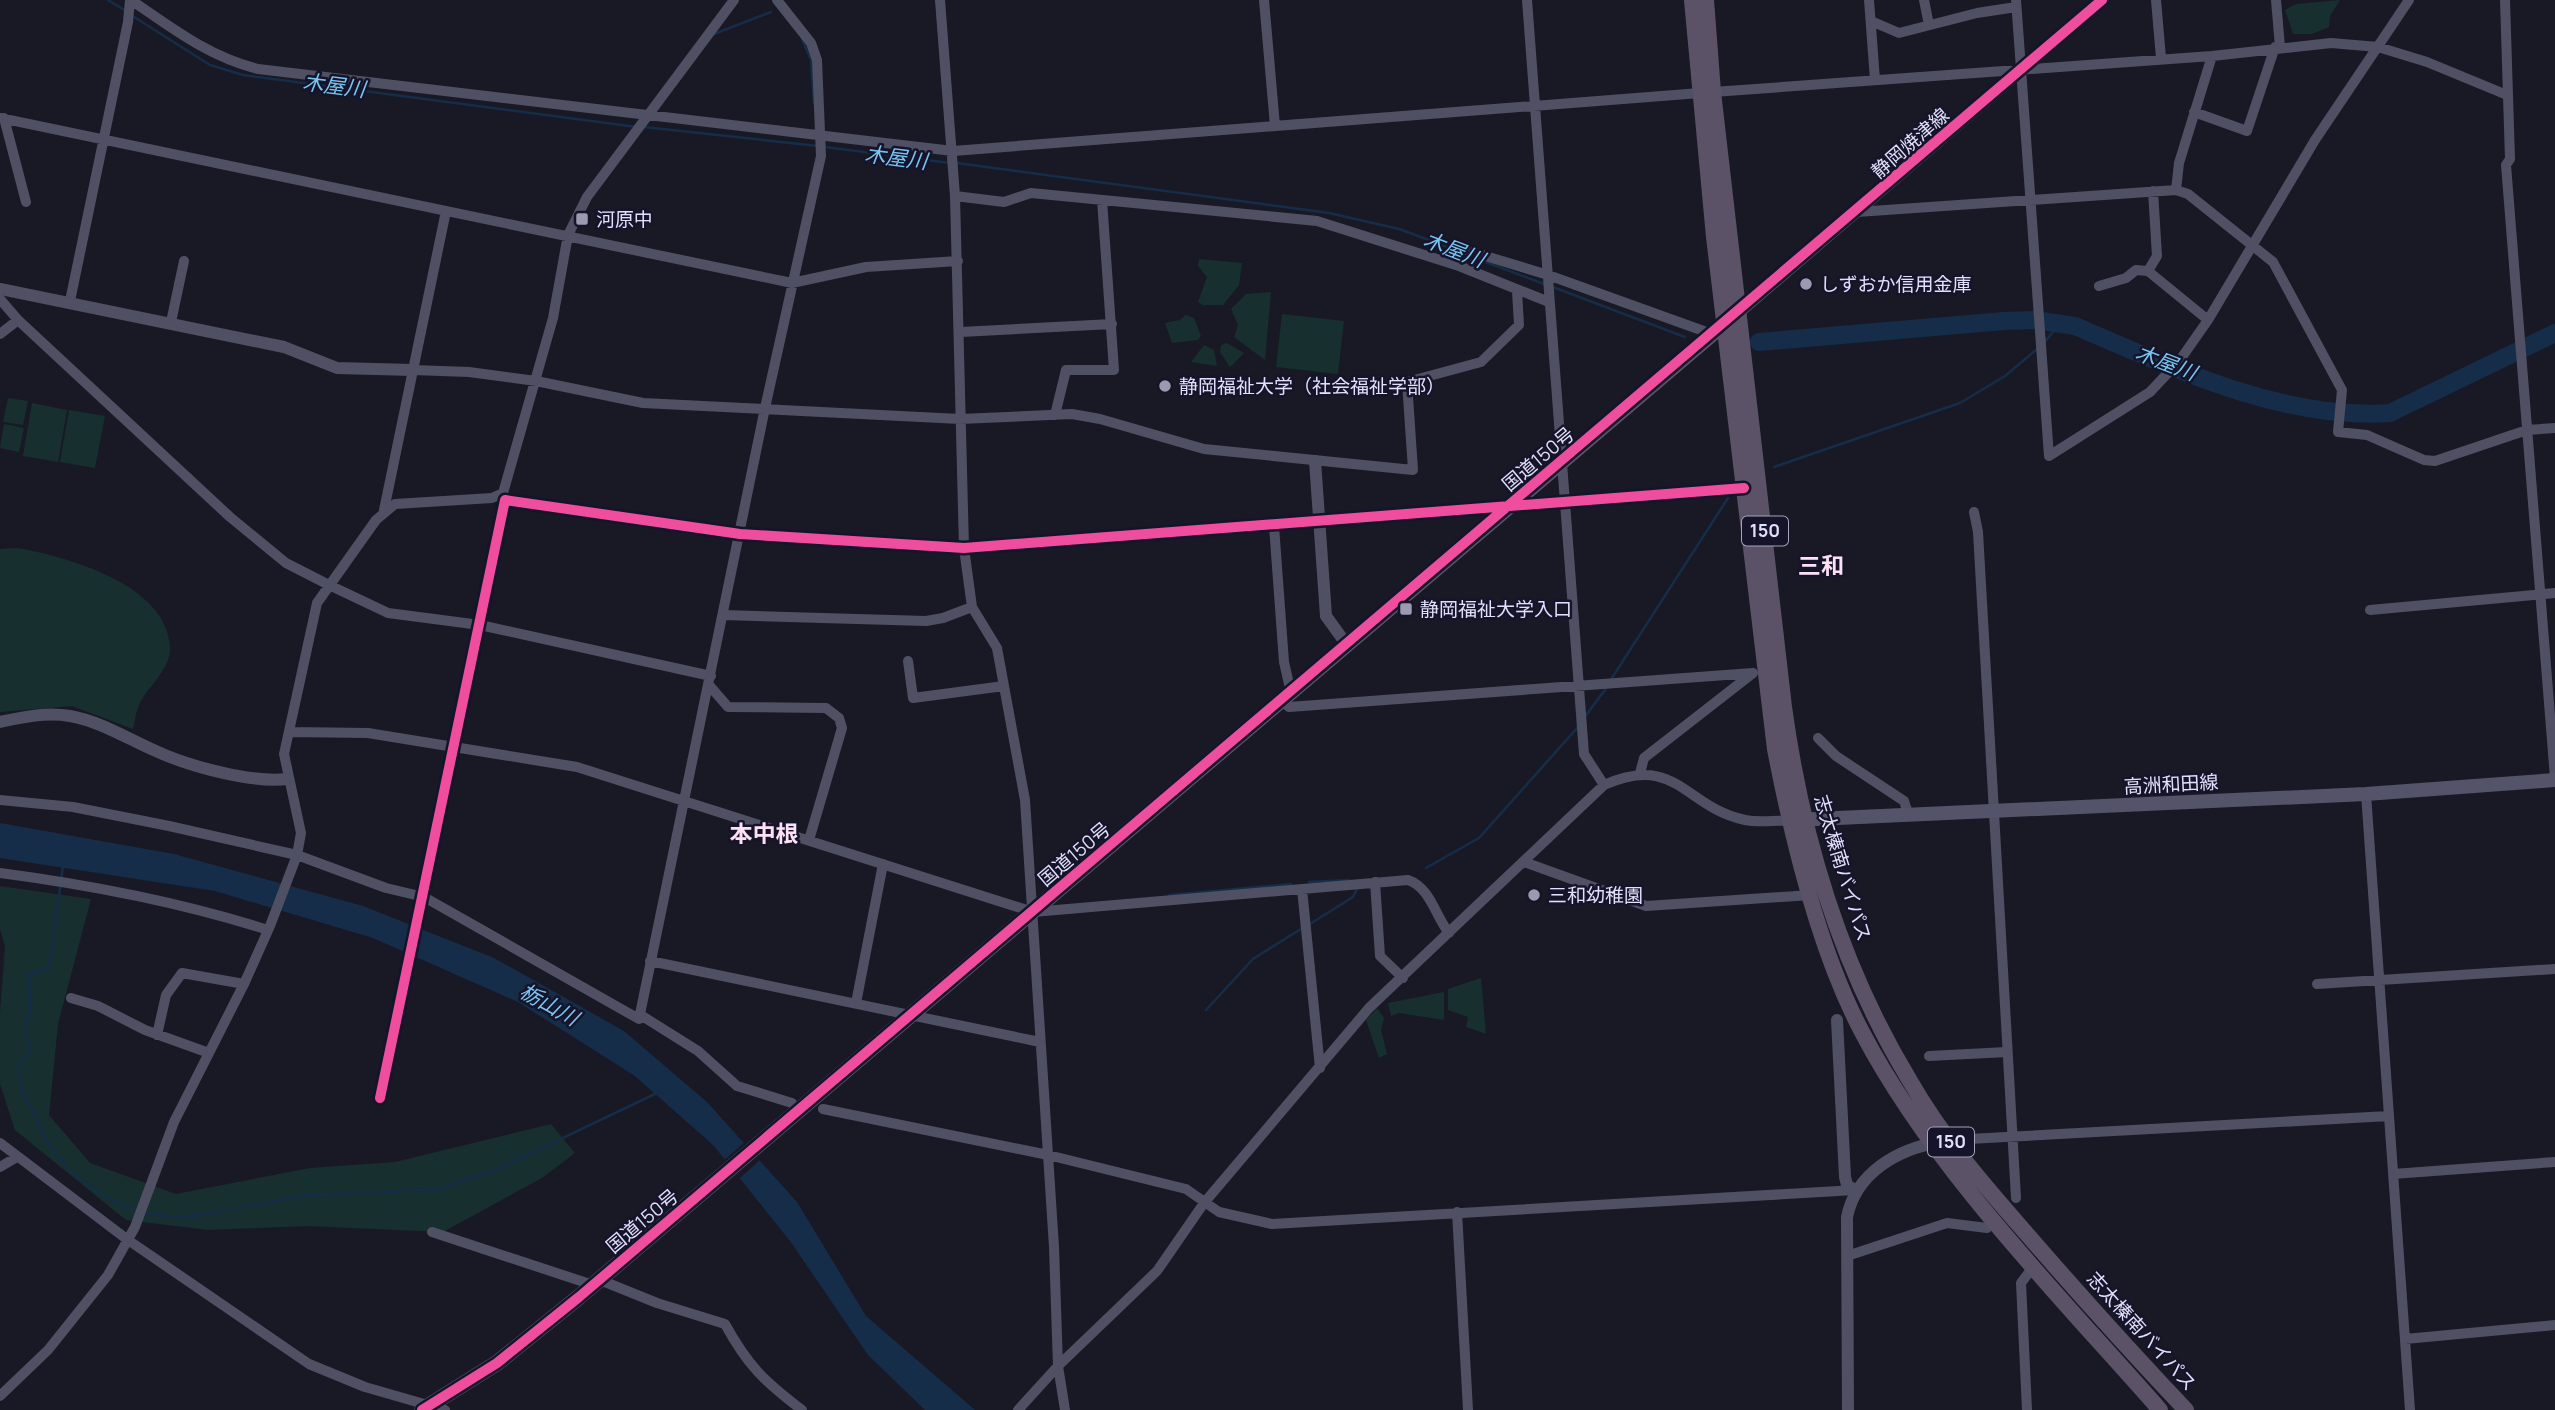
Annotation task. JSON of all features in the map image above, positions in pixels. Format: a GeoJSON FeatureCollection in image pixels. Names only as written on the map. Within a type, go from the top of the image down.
{"type":"FeatureCollection","features":[{"type":"Feature","properties":{"kind":"highway","name":"150"},"geometry":{"type":"LineString","coordinates":[[1692,0],[1740,312]]}},
{"type":"Feature","properties":{"kind":"highway","name":"150"},"geometry":{"type":"LineString","coordinates":[[1706,0],[1706,92],[1718,329]]}},
{"type":"Feature","properties":{"kind":"highway","name":"国道150号"},"geometry":{"type":"LineString","coordinates":[[432,1408],[497,1363],[597,1282],[1740,312]]}},
{"type":"Feature","properties":{"kind":"highway","name":"志太榛南バイパス"},"geometry":{"type":"LineString","coordinates":[[1740,312],[1784,707],[1796,787],[1797,820],[1811,895],[1861,1031],[1933,1143],[2033,1267],[2160,1410]]}},
{"type":"Feature","properties":{"kind":"highway","name":"志太榛南バイパス"},"geometry":{"type":"LineString","coordinates":[[1718,329],[1744,488],[1760,672],[1774,750],[1797,820],[1864,993],[1910,1082],[1975,1175],[2186,1410]]}},
{"type":"Feature","properties":{"kind":"main road","name":"静岡焼津線"},"geometry":{"type":"LineString","coordinates":[[1740,312],[2102,0]]}},
{"type":"Feature","properties":{"kind":"main road","name":"高洲和田線"},"geometry":{"type":"LineString","coordinates":[[1797,820],[2366,794],[2555,779]]}},
{"type":"Feature","properties":{"kind":"street"},"geometry":{"type":"LineString","coordinates":[[380,1098],[480,625],[501,498],[553,318],[568,235],[587,198],[734,0]]}},
{"type":"Feature","properties":{"kind":"street"},"geometry":{"type":"LineString","coordinates":[[0,800],[73,807],[296,858],[386,888],[423,902],[639,1019],[765,408],[821,156],[817,60],[811,43],[777,0]]}},
{"type":"Feature","properties":{"kind":"street"},"geometry":{"type":"LineString","coordinates":[[940,0],[953,151],[958,261],[964,548],[972,607],[997,648],[1025,800],[1048,1155],[1058,1366],[1065,1410]]}},
{"type":"Feature","properties":{"kind":"street"},"geometry":{"type":"LineString","coordinates":[[1264,0],[1275,126]]}},
{"type":"Feature","properties":{"kind":"street"},"geometry":{"type":"LineString","coordinates":[[1527,0],[1584,754],[1604,785]]}},
{"type":"Feature","properties":{"kind":"street"},"geometry":{"type":"LineString","coordinates":[[1869,0],[1875,79]]}},
{"type":"Feature","properties":{"kind":"street"},"geometry":{"type":"LineString","coordinates":[[1924,0],[1929,25]]}},
{"type":"Feature","properties":{"kind":"street"},"geometry":{"type":"LineString","coordinates":[[2157,0],[2161,58]]}},
{"type":"Feature","properties":{"kind":"street"},"geometry":{"type":"LineString","coordinates":[[2194,112],[2247,131],[2278,47],[2276,0]]}},
{"type":"Feature","properties":{"kind":"street"},"geometry":{"type":"LineString","coordinates":[[1871,21],[1899,33],[2016,4],[2049,456],[2127,409],[2168,375],[2180,360],[2208,320],[2251,243],[2409,0]]}},
{"type":"Feature","properties":{"kind":"street"},"geometry":{"type":"LineString","coordinates":[[2505,0],[2510,159],[2505,165],[2555,779]]}},
{"type":"Feature","properties":{"kind":"street"},"geometry":{"type":"LineString","coordinates":[[70,301],[130,2],[203,49],[233,63],[258,69],[953,151],[1875,79],[2212,56],[2331,43],[2378,47],[2427,62],[2507,95]]}},
{"type":"Feature","properties":{"kind":"street"},"geometry":{"type":"LineString","coordinates":[[2176,190],[2179,163],[2212,56]]}},
{"type":"Feature","properties":{"kind":"street"},"geometry":{"type":"LineString","coordinates":[[26,202],[2,118],[792,283],[866,267],[958,261]]}},
{"type":"Feature","properties":{"kind":"street"},"geometry":{"type":"LineString","coordinates":[[1857,212],[2176,190],[2188,194],[2273,262],[2342,390],[2337,420],[2339,432],[2367,435],[2424,460],[2435,461],[2528,430],[2555,428]]}},
{"type":"Feature","properties":{"kind":"street"},"geometry":{"type":"LineString","coordinates":[[2148,271],[2157,256],[2153,191]]}},
{"type":"Feature","properties":{"kind":"street"},"geometry":{"type":"LineString","coordinates":[[955,196],[1004,202],[1031,193],[1317,221],[1459,266],[1549,302]]}},
{"type":"Feature","properties":{"kind":"street"},"geometry":{"type":"LineString","coordinates":[[1055,415],[1066,370],[1114,370],[1102,200]]}},
{"type":"Feature","properties":{"kind":"street"},"geometry":{"type":"LineString","coordinates":[[0,1396],[48,1350],[108,1275],[128,1240],[174,1122],[244,984],[296,858],[301,833],[287,779],[284,754],[317,603],[384,510],[446,211]]}},
{"type":"Feature","properties":{"kind":"street"},"geometry":{"type":"LineString","coordinates":[[1459,248],[1718,329]]}},
{"type":"Feature","properties":{"kind":"street"},"geometry":{"type":"LineString","coordinates":[[171,323],[184,261]]}},
{"type":"Feature","properties":{"kind":"street"},"geometry":{"type":"LineString","coordinates":[[2099,286],[2114,282],[2136,270],[2148,271],[2208,320]]}},
{"type":"Feature","properties":{"kind":"street"},"geometry":{"type":"LineString","coordinates":[[0,289],[284,346],[337,368],[469,372],[536,380],[643,403],[960,419],[1055,415],[1100,419],[1204,449],[1413,470],[1407,382],[1481,362],[1519,325],[1517,290]]}},
{"type":"Feature","properties":{"kind":"street"},"geometry":{"type":"LineString","coordinates":[[0,299],[18,320],[230,517],[286,563],[329,585],[388,613],[480,625],[710,681],[728,707],[826,708],[839,718],[842,728],[809,840]]}},
{"type":"Feature","properties":{"kind":"street"},"geometry":{"type":"LineString","coordinates":[[0,334],[18,320]]}},
{"type":"Feature","properties":{"kind":"street"},"geometry":{"type":"LineString","coordinates":[[961,332],[1112,324]]}},
{"type":"Feature","properties":{"kind":"street"},"geometry":{"type":"LineString","coordinates":[[1315,461],[1326,616],[1347,645]]}},
{"type":"Feature","properties":{"kind":"street"},"geometry":{"type":"LineString","coordinates":[[384,510],[401,501],[501,498],[740,534],[964,548],[1506,509],[1744,488]]}},
{"type":"Feature","properties":{"kind":"street"},"geometry":{"type":"LineString","coordinates":[[1974,512],[1978,532],[2016,1198]]}},
{"type":"Feature","properties":{"kind":"street"},"geometry":{"type":"LineString","coordinates":[[1274,526],[1286,697],[1289,707],[1760,672]]}},
{"type":"Feature","properties":{"kind":"street"},"geometry":{"type":"LineString","coordinates":[[2370,610],[2555,593]]}},
{"type":"Feature","properties":{"kind":"street"},"geometry":{"type":"LineString","coordinates":[[723,615],[926,621],[972,607]]}},
{"type":"Feature","properties":{"kind":"street"},"geometry":{"type":"LineString","coordinates":[[908,661],[913,698],[1004,686]]}},
{"type":"Feature","properties":{"kind":"street"},"geometry":{"type":"LineString","coordinates":[[1640,773],[1644,758],[1760,672]]}},
{"type":"Feature","properties":{"kind":"street"},"geometry":{"type":"LineString","coordinates":[[0,722],[42,715],[71,716],[92,722],[167,756],[269,781],[287,779]]}},
{"type":"Feature","properties":{"kind":"street"},"geometry":{"type":"LineString","coordinates":[[290,732],[368,733],[577,767],[1033,912],[1408,880],[1417,883],[1426,893],[1450,933]]}},
{"type":"Feature","properties":{"kind":"street"},"geometry":{"type":"LineString","coordinates":[[1818,738],[1836,756],[1904,801],[1909,816]]}},
{"type":"Feature","properties":{"kind":"street"},"geometry":{"type":"LineString","coordinates":[[1018,1410],[1058,1366],[1157,1271],[1204,1203],[1369,1008],[1604,785],[1627,775],[1655,774],[1676,783],[1720,810],[1746,820],[1797,820]]}},
{"type":"Feature","properties":{"kind":"street"},"geometry":{"type":"LineString","coordinates":[[2366,794],[2410,1410]]}},
{"type":"Feature","properties":{"kind":"street"},"geometry":{"type":"LineString","coordinates":[[1524,862],[1646,906],[1811,895]]}},
{"type":"Feature","properties":{"kind":"street"},"geometry":{"type":"LineString","coordinates":[[856,1003],[883,864]]}},
{"type":"Feature","properties":{"kind":"street"},"geometry":{"type":"LineString","coordinates":[[0,873],[107,887],[269,928]]}},
{"type":"Feature","properties":{"kind":"street"},"geometry":{"type":"LineString","coordinates":[[1375,883],[1380,956],[1403,978]]}},
{"type":"Feature","properties":{"kind":"street"},"geometry":{"type":"LineString","coordinates":[[1302,889],[1320,1068]]}},
{"type":"Feature","properties":{"kind":"street"},"geometry":{"type":"LineString","coordinates":[[650,961],[1040,1042]]}},
{"type":"Feature","properties":{"kind":"street"},"geometry":{"type":"LineString","coordinates":[[2317,984],[2555,969]]}},
{"type":"Feature","properties":{"kind":"street"},"geometry":{"type":"LineString","coordinates":[[157,1035],[166,995],[182,973],[244,984]]}},
{"type":"Feature","properties":{"kind":"street"},"geometry":{"type":"LineString","coordinates":[[71,998],[98,1006],[157,1035],[209,1053]]}},
{"type":"Feature","properties":{"kind":"street"},"geometry":{"type":"LineString","coordinates":[[639,1014],[698,1051],[737,1086],[792,1102]]}},
{"type":"Feature","properties":{"kind":"street"},"geometry":{"type":"LineString","coordinates":[[1837,1020],[1845,1177],[1847,1185],[1855,1190]]}},
{"type":"Feature","properties":{"kind":"street"},"geometry":{"type":"LineString","coordinates":[[1930,1056],[2007,1052]]}},
{"type":"Feature","properties":{"kind":"street"},"geometry":{"type":"LineString","coordinates":[[823,1109],[1048,1155],[1186,1189],[1219,1212],[1272,1224],[1855,1190]]}},
{"type":"Feature","properties":{"kind":"street"},"geometry":{"type":"LineString","coordinates":[[1847,1410],[1847,1217],[1855,1190],[1870,1172],[1884,1163],[1933,1143],[1950,1140],[2389,1116]]}},
{"type":"Feature","properties":{"kind":"street"},"geometry":{"type":"LineString","coordinates":[[0,1143],[128,1240],[309,1364],[365,1387],[432,1408]]}},
{"type":"Feature","properties":{"kind":"street"},"geometry":{"type":"LineString","coordinates":[[0,1167],[18,1157]]}},
{"type":"Feature","properties":{"kind":"street"},"geometry":{"type":"LineString","coordinates":[[2393,1174],[2555,1162]]}},
{"type":"Feature","properties":{"kind":"street"},"geometry":{"type":"LineString","coordinates":[[1457,1212],[1468,1410]]}},
{"type":"Feature","properties":{"kind":"street"},"geometry":{"type":"LineString","coordinates":[[1847,1256],[1947,1223],[1987,1228]]}},
{"type":"Feature","properties":{"kind":"street"},"geometry":{"type":"LineString","coordinates":[[432,1232],[725,1324],[750,1365],[778,1393],[802,1410]]}},
{"type":"Feature","properties":{"kind":"street"},"geometry":{"type":"LineString","coordinates":[[2027,1410],[2021,1283],[2033,1267]]}},
{"type":"Feature","properties":{"kind":"street"},"geometry":{"type":"LineString","coordinates":[[2405,1339],[2555,1325]]}},
{"type":"Feature","properties":{"kind":"green space"},"geometry":{"type":"Polygon","coordinates":[[[2340,0],[2330,16],[2329,27],[2312,34],[2293,34],[2285,10],[2296,4],[2340,0]]]}},
{"type":"Feature","properties":{"kind":"green space"},"geometry":{"type":"Polygon","coordinates":[[[1199,259],[1242,263],[1239,285],[1223,305],[1203,305],[1198,302],[1207,277],[1198,266],[1199,259]]]}},
{"type":"Feature","properties":{"kind":"green space"},"geometry":{"type":"Polygon","coordinates":[[[1271,292],[1265,360],[1234,337],[1238,325],[1231,309],[1246,294],[1271,292]]]}},
{"type":"Feature","properties":{"kind":"green space"},"geometry":{"type":"Polygon","coordinates":[[[1282,314],[1344,321],[1338,374],[1276,367],[1282,314]]]}},
{"type":"Feature","properties":{"kind":"green space"},"geometry":{"type":"Polygon","coordinates":[[[1186,315],[1194,318],[1201,336],[1198,340],[1172,343],[1165,323],[1180,320],[1186,315]]]}},
{"type":"Feature","properties":{"kind":"green space"},"geometry":{"type":"Polygon","coordinates":[[[1227,343],[1244,353],[1230,367],[1220,352],[1221,345],[1227,343]]]}},
{"type":"Feature","properties":{"kind":"green space"},"geometry":{"type":"Polygon","coordinates":[[[1204,345],[1214,350],[1217,366],[1191,362],[1204,345]]]}},
{"type":"Feature","properties":{"kind":"green space"},"geometry":{"type":"Polygon","coordinates":[[[8,398],[28,401],[23,425],[3,422],[8,398]]]}},
{"type":"Feature","properties":{"kind":"green space"},"geometry":{"type":"Polygon","coordinates":[[[32,403],[67,410],[58,462],[23,456],[32,403]]]}},
{"type":"Feature","properties":{"kind":"green space"},"geometry":{"type":"Polygon","coordinates":[[[69,410],[105,416],[95,468],[60,462],[69,410]]]}},
{"type":"Feature","properties":{"kind":"green space"},"geometry":{"type":"Polygon","coordinates":[[[4,424],[24,428],[19,452],[0,448],[4,424]]]}},
{"type":"Feature","properties":{"kind":"green space"},"geometry":{"type":"Polygon","coordinates":[[[18,548],[62,558],[111,577],[134,590],[152,606],[165,625],[170,647],[167,663],[140,703],[133,729],[72,706],[0,712],[0,549],[18,548]]]}},
{"type":"Feature","properties":{"kind":"green space"},"geometry":{"type":"Polygon","coordinates":[[[0,886],[91,899],[58,1024],[49,1115],[90,1163],[176,1194],[310,1168],[395,1162],[551,1124],[575,1153],[542,1178],[443,1232],[307,1226],[208,1230],[126,1220],[15,1130],[0,1084],[0,1012],[5,946],[0,929],[0,886]]]}},
{"type":"Feature","properties":{"kind":"green space"},"geometry":{"type":"Polygon","coordinates":[[[1481,978],[1486,1034],[1466,1027],[1468,1017],[1448,1010],[1448,989],[1481,978]]]}},
{"type":"Feature","properties":{"kind":"green space"},"geometry":{"type":"Polygon","coordinates":[[[1444,992],[1444,1020],[1399,1013],[1391,1016],[1388,1003],[1444,992]]]}},
{"type":"Feature","properties":{"kind":"green space"},"geometry":{"type":"Polygon","coordinates":[[[1377,1008],[1384,1018],[1381,1030],[1387,1054],[1379,1058],[1366,1020],[1377,1008]]]}},
{"type":"Feature","properties":{"kind":"water","name":"栃山川"},"geometry":{"type":"Polygon","coordinates":[[[0,823],[174,854],[363,906],[494,958],[624,1031],[707,1102],[797,1202],[866,1316],[975,1410],[925,1410],[868,1355],[790,1241],[713,1145],[635,1076],[518,1002],[373,938],[215,891],[0,858],[0,823]]]}},
{"type":"Feature","properties":{"kind":"pier"},"geometry":{"type":"Polygon","coordinates":[[[746,1141],[762,1158],[737,1181],[722,1162],[746,1141]]]}},
{"type":"Feature","properties":{"kind":"waterway","name":"木屋川"},"geometry":{"type":"LineString","coordinates":[[108,0],[126,11]]}},
{"type":"Feature","properties":{"kind":"waterway"},"geometry":{"type":"LineString","coordinates":[[714,34],[771,12]]}},
{"type":"Feature","properties":{"kind":"waterway","name":"木屋川"},"geometry":{"type":"LineString","coordinates":[[131,15],[210,65],[243,75],[637,127]]}},
{"type":"Feature","properties":{"kind":"waterway"},"geometry":{"type":"LineString","coordinates":[[802,39],[811,60],[814,103]]}},
{"type":"Feature","properties":{"kind":"waterway","name":"木屋川"},"geometry":{"type":"LineString","coordinates":[[644,127],[818,146]]}},
{"type":"Feature","properties":{"kind":"waterway","name":"木屋川"},"geometry":{"type":"LineString","coordinates":[[825,147],[950,163]]}},
{"type":"Feature","properties":{"kind":"waterway","name":"木屋川"},"geometry":{"type":"LineString","coordinates":[[957,163],[1329,213],[1399,229],[1456,250]]}},
{"type":"Feature","properties":{"kind":"waterway","name":"木屋川"},"geometry":{"type":"LineString","coordinates":[[1475,258],[1544,284]]}},
{"type":"Feature","properties":{"kind":"waterway","name":"木屋川"},"geometry":{"type":"LineString","coordinates":[[1550,286],[1685,337]]}},
{"type":"Feature","properties":{"kind":"waterway","name":"木屋川"},"geometry":{"type":"LineString","coordinates":[[1759,342],[2035,320],[2075,326],[2189,374],[2269,400],[2310,409],[2390,413],[2555,333]]}},
{"type":"Feature","properties":{"kind":"waterway"},"geometry":{"type":"LineString","coordinates":[[2044,343],[2060,323]]}},
{"type":"Feature","properties":{"kind":"waterway"},"geometry":{"type":"LineString","coordinates":[[1774,467],[1960,403],[2005,376],[2037,349]]}},
{"type":"Feature","properties":{"kind":"waterway"},"geometry":{"type":"LineString","coordinates":[[1610,681],[1728,498]]}},
{"type":"Feature","properties":{"kind":"waterway"},"geometry":{"type":"LineString","coordinates":[[1584,718],[1607,687]]}},
{"type":"Feature","properties":{"kind":"waterway"},"geometry":{"type":"LineString","coordinates":[[1426,868],[1479,838],[1578,727]]}},
{"type":"Feature","properties":{"kind":"waterway"},"geometry":{"type":"LineString","coordinates":[[63,866],[50,962],[46,969],[29,975],[30,1013],[25,1030],[31,1050],[18,1067],[20,1081],[45,1137],[62,1161],[97,1192],[138,1211]]}},
{"type":"Feature","properties":{"kind":"waterway"},"geometry":{"type":"LineString","coordinates":[[1309,882],[1349,880]]}},
{"type":"Feature","properties":{"kind":"waterway"},"geometry":{"type":"LineString","coordinates":[[1169,895],[1291,884]]}},
{"type":"Feature","properties":{"kind":"waterway"},"geometry":{"type":"LineString","coordinates":[[1310,924],[1353,897],[1357,889]]}},
{"type":"Feature","properties":{"kind":"waterway"},"geometry":{"type":"LineString","coordinates":[[1206,1010],[1253,959],[1304,927]]}},
{"type":"Feature","properties":{"kind":"waterway"},"geometry":{"type":"LineString","coordinates":[[144,1213],[175,1217],[201,1215],[303,1196],[438,1189],[500,1168],[657,1093]]}},
{"type":"Feature","properties":{"kind":"cycle path"},"geometry":{"type":"LineString","coordinates":[[422,1410],[497,1363],[579,1297],[2102,0]]}},
{"type":"Feature","properties":{"kind":"cycle path"},"geometry":{"type":"LineString","coordinates":[[380,1098],[505,500],[740,534],[964,548],[1744,488]]}},
{"type":"Feature","properties":{"kind":"place","name":"河原中"},"geometry":{"type":"Point","coordinates":[582,219]}},
{"type":"Feature","properties":{"kind":"place","name":"しずおか信用金庫"},"geometry":{"type":"Point","coordinates":[1806,284]}},
{"type":"Feature","properties":{"kind":"place","name":"静岡福祉大学（社会福祉学部）"},"geometry":{"type":"Point","coordinates":[1165,386]}},
{"type":"Feature","properties":{"kind":"place","name":"静岡福祉大学入口"},"geometry":{"type":"Point","coordinates":[1406,609]}},
{"type":"Feature","properties":{"kind":"place","name":"三和幼稚園"},"geometry":{"type":"Point","coordinates":[1534,895]}},
{"type":"Feature","properties":{"kind":"district","name":"三和"},"geometry":{"type":"Point","coordinates":[1821,566]}},
{"type":"Feature","properties":{"kind":"district","name":"本中根"},"geometry":{"type":"Point","coordinates":[764,834]}}]}
